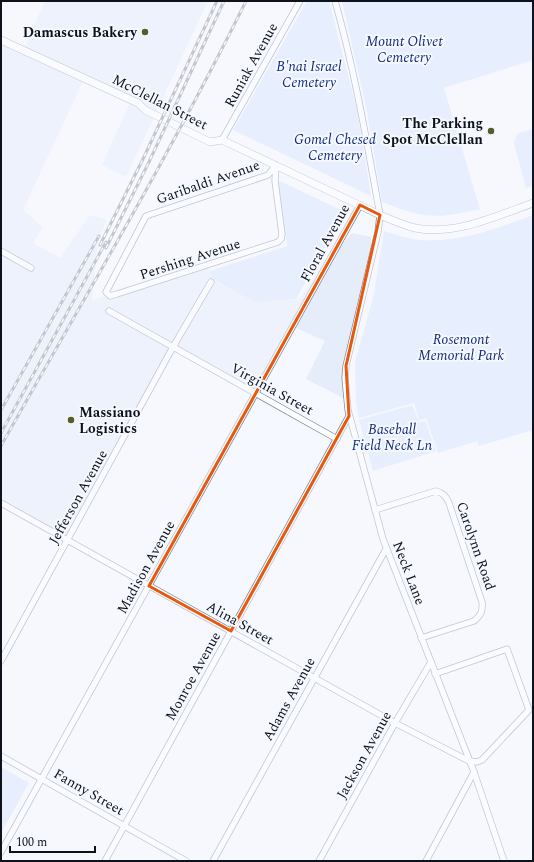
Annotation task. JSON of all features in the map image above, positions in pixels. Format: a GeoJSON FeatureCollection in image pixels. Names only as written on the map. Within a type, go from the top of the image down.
{"type":"FeatureCollection","features":[{"type":"Feature","properties":{"kind":"main road","name":"McClellan Street"},"geometry":{"type":"LineString","coordinates":[[1,40],[138,103],[145,110],[210,142],[222,140],[360,204],[380,215],[414,228],[444,229],[474,223],[533,203]]}},
{"type":"Feature","properties":{"kind":"street","name":"Runiak Avenue"},"geometry":{"type":"LineString","coordinates":[[222,140],[300,1]]}},
{"type":"Feature","properties":{"kind":"street","name":"Neck Lane"},"geometry":{"type":"LineString","coordinates":[[335,1],[344,32],[358,94],[380,215],[378,232],[346,366],[346,388],[349,416],[386,548],[474,772],[504,861]]}},
{"type":"Feature","properties":{"kind":"street","name":"Garibaldi Avenue"},"geometry":{"type":"LineString","coordinates":[[106,292],[146,216],[268,176],[276,165]]}},
{"type":"Feature","properties":{"kind":"street","name":"Pershing Avenue"},"geometry":{"type":"LineString","coordinates":[[106,292],[110,296],[274,245],[281,239],[282,234],[275,181],[276,165]]}},
{"type":"Feature","properties":{"kind":"street","name":"Floral Avenue"},"geometry":{"type":"LineString","coordinates":[[311,292],[360,204]]}},
{"type":"Feature","properties":{"kind":"street"},"geometry":{"type":"LineString","coordinates":[[1,251],[31,268]]}},
{"type":"Feature","properties":{"kind":"street","name":"Jefferson Avenue"},"geometry":{"type":"LineString","coordinates":[[1,661],[173,347],[211,282]]}},
{"type":"Feature","properties":{"kind":"street","name":"Madison Avenue"},"geometry":{"type":"LineString","coordinates":[[1,852],[311,292]]}},
{"type":"Feature","properties":{"kind":"street","name":"Virginia Street"},"geometry":{"type":"LineString","coordinates":[[110,311],[337,439]]}},
{"type":"Feature","properties":{"kind":"street"},"geometry":{"type":"LineString","coordinates":[[337,439],[349,416]]}},
{"type":"Feature","properties":{"kind":"street","name":"Monroe Avenue"},"geometry":{"type":"LineString","coordinates":[[105,861],[337,439]]}},
{"type":"Feature","properties":{"kind":"street","name":"Carolynn Road"},"geometry":{"type":"LineString","coordinates":[[375,510],[436,490],[441,492],[446,497],[449,503],[482,602],[483,610],[480,616],[474,621],[421,638]]}},
{"type":"Feature","properties":{"kind":"street","name":"Alina Street"},"geometry":{"type":"LineString","coordinates":[[1,503],[395,723],[469,761]]}},
{"type":"Feature","properties":{"kind":"street","name":"Adams Avenue"},"geometry":{"type":"LineString","coordinates":[[213,861],[386,548]]}},
{"type":"Feature","properties":{"kind":"street"},"geometry":{"type":"LineString","coordinates":[[435,674],[507,649],[529,710],[482,760],[476,762],[469,761]]}},
{"type":"Feature","properties":{"kind":"street","name":"Jackson Avenue"},"geometry":{"type":"LineString","coordinates":[[319,861],[395,723],[431,662]]}},
{"type":"Feature","properties":{"kind":"street","name":"Fanny Street"},"geometry":{"type":"LineString","coordinates":[[1,756],[186,861]]}},
{"type":"Feature","properties":{"kind":"street"},"geometry":{"type":"LineString","coordinates":[[426,861],[474,772]]}},
{"type":"Feature","properties":{"kind":"highlighted area"},"geometry":{"type":"Polygon","coordinates":[[[360,205],[380,215],[346,366],[349,416],[231,631],[149,586],[360,205]]]}},
{"type":"Feature","properties":{"kind":"shaded area"},"geometry":{"type":"Polygon","coordinates":[[[45,1],[208,1],[126,177],[102,165],[132,98],[86,75],[23,210],[43,227],[33,243],[60,258],[90,215],[107,220],[98,240],[92,300],[209,266],[211,279],[254,302],[300,299],[312,281],[352,233],[371,237],[371,267],[343,384],[347,400],[306,379],[325,341],[292,326],[256,390],[176,346],[67,539],[1,503],[1,44],[2,41],[24,49],[45,1]]]}},
{"type":"Feature","properties":{"kind":"green space","name":"B'nai Israel Cemetery"},"geometry":{"type":"Polygon","coordinates":[[[307,1],[329,1],[357,110],[371,196],[233,130],[307,1]]]}},
{"type":"Feature","properties":{"kind":"green space","name":"Mount Olivet Cemetery"},"geometry":{"type":"Polygon","coordinates":[[[342,1],[533,1],[533,60],[444,88],[480,209],[452,215],[431,216],[409,212],[382,202],[367,111],[342,1]]]}},
{"type":"Feature","properties":{"kind":"green space"},"geometry":{"type":"Polygon","coordinates":[[[533,129],[533,186],[526,188],[514,143],[518,133],[533,129]]]}},
{"type":"Feature","properties":{"kind":"green space"},"geometry":{"type":"Polygon","coordinates":[[[280,181],[345,212],[296,299],[254,302],[211,278],[210,271],[287,246],[278,182],[280,181]]]}},
{"type":"Feature","properties":{"kind":"green space","name":"Rosemont Memorial Park"},"geometry":{"type":"Polygon","coordinates":[[[533,215],[533,430],[479,446],[477,441],[438,453],[426,418],[419,420],[414,403],[359,418],[356,401],[355,362],[374,294],[384,231],[406,238],[420,240],[449,239],[491,230],[533,215]]]}},
{"type":"Feature","properties":{"kind":"green space","name":"Baseball Field Neck Ln"},"geometry":{"type":"Polygon","coordinates":[[[412,405],[419,423],[425,421],[436,451],[373,471],[359,420],[412,405]]]}},
{"type":"Feature","properties":{"kind":"green space"},"geometry":{"type":"Polygon","coordinates":[[[1,767],[29,783],[1,833],[1,767]]]}},
{"type":"Feature","properties":{"kind":"railway"},"geometry":{"type":"LineString","coordinates":[[100,245],[143,159],[217,1]]}},
{"type":"Feature","properties":{"kind":"railway"},"geometry":{"type":"LineString","coordinates":[[106,248],[149,162],[224,1]]}},
{"type":"Feature","properties":{"kind":"railway"},"geometry":{"type":"LineString","coordinates":[[1,446],[188,114],[246,1]]}},
{"type":"Feature","properties":{"kind":"railway"},"geometry":{"type":"LineString","coordinates":[[1,410],[99,236]]}},
{"type":"Feature","properties":{"kind":"railway"},"geometry":{"type":"LineString","coordinates":[[1,433],[106,242]]}},
{"type":"Feature","properties":{"kind":"place","name":"Damascus Bakery"},"geometry":{"type":"Point","coordinates":[145,32]}},
{"type":"Feature","properties":{"kind":"place","name":"The Parking Spot McClellan"},"geometry":{"type":"Point","coordinates":[491,131]}},
{"type":"Feature","properties":{"kind":"place","name":"Massiano Logistics"},"geometry":{"type":"Point","coordinates":[71,420]}},
{"type":"Feature","properties":{"kind":"park label","name":"Gomel Chesed Cemetery"},"geometry":{"type":"Point","coordinates":[335,148]}}]}
